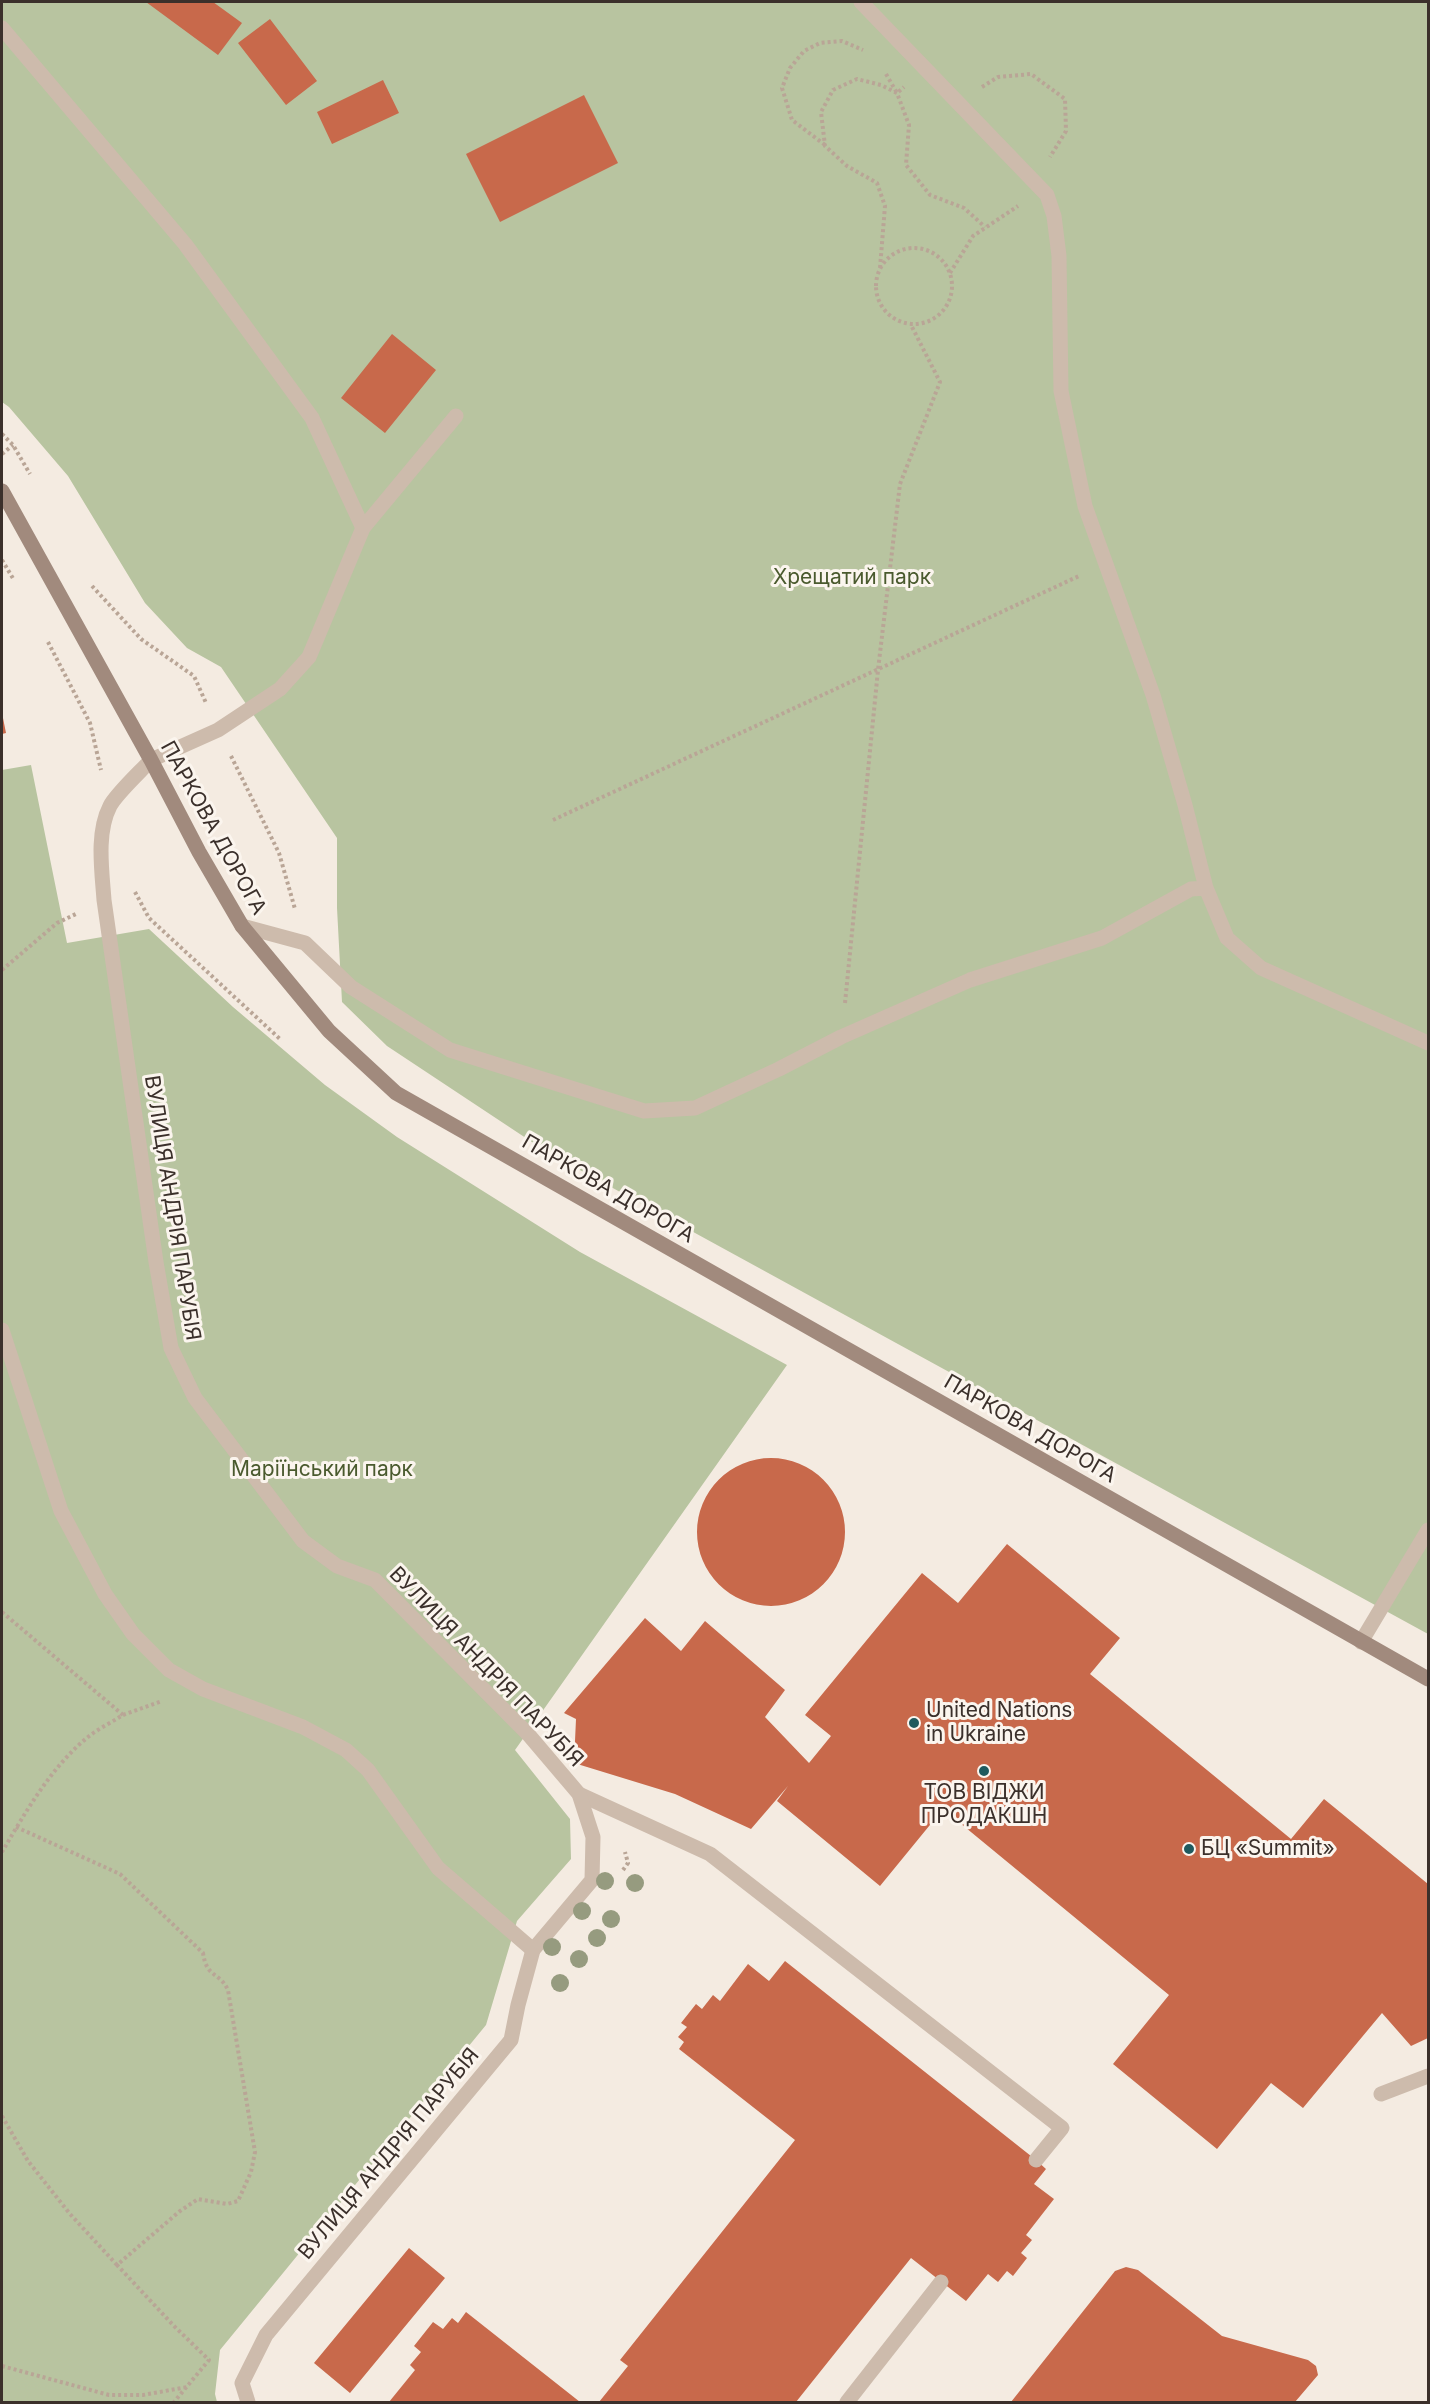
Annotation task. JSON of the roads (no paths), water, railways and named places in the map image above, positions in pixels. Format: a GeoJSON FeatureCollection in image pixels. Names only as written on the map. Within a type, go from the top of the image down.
{"type":"FeatureCollection","features":[{"type":"Feature","properties":{"kind":"main road","name":"ПАРКОВА ДОРОГА"},"geometry":{"type":"LineString","coordinates":[[2,492],[151,760],[199,852],[242,926],[329,1031],[396,1093],[1428,1679]]}},
{"type":"Feature","properties":{"kind":"street"},"geometry":{"type":"LineString","coordinates":[[861,2],[1047,195],[1054,216],[1059,256],[1061,391],[1085,506],[1153,695],[1206,888],[1227,938],[1261,968],[1428,1044]]}},
{"type":"Feature","properties":{"kind":"street"},"geometry":{"type":"LineString","coordinates":[[2,28],[185,244],[312,418],[363,528]]}},
{"type":"Feature","properties":{"kind":"street"},"geometry":{"type":"LineString","coordinates":[[151,760],[218,730],[280,689],[309,657],[363,528],[456,416]]}},
{"type":"Feature","properties":{"kind":"street","name":"ВУЛИЦЯ АНДРІЯ ПАРУБІЯ"},"geometry":{"type":"LineString","coordinates":[[151,760],[110,806],[101,854],[104,900],[156,1262],[171,1348],[195,1398],[303,1540],[337,1566],[375,1580],[528,1734],[579,1794],[593,1837],[592,1880],[533,1950],[511,2040],[266,2335],[242,2383],[248,2403]]}},
{"type":"Feature","properties":{"kind":"street"},"geometry":{"type":"LineString","coordinates":[[242,926],[305,943],[351,987],[450,1050],[644,1111],[695,1108],[779,1069],[841,1036],[970,980],[1102,938],[1191,889],[1206,888]]}},
{"type":"Feature","properties":{"kind":"street"},"geometry":{"type":"LineString","coordinates":[[2,1330],[61,1511],[105,1594],[133,1634],[169,1670],[203,1689],[303,1726],[346,1750],[374,1779],[438,1868],[533,1950]]}},
{"type":"Feature","properties":{"kind":"street"},"geometry":{"type":"LineString","coordinates":[[1361,1642],[1428,1530]]}},
{"type":"Feature","properties":{"kind":"street"},"geometry":{"type":"LineString","coordinates":[[579,1794],[710,1854],[1062,2128],[1036,2160]]}},
{"type":"Feature","properties":{"kind":"street"},"geometry":{"type":"LineString","coordinates":[[1381,2094],[1428,2076]]}},
{"type":"Feature","properties":{"kind":"street"},"geometry":{"type":"LineString","coordinates":[[847,2403],[941,2282]]}},
{"type":"Feature","properties":{"kind":"place","name":"United Nations in Ukraine"},"geometry":{"type":"Point","coordinates":[914,1723]}},
{"type":"Feature","properties":{"kind":"place","name":"ТОВ ВІДЖИ ПРОДАКШН"},"geometry":{"type":"Point","coordinates":[984,1771]}},
{"type":"Feature","properties":{"kind":"place","name":"БЦ «Summit»"},"geometry":{"type":"Point","coordinates":[1189,1849]}},
{"type":"Feature","properties":{"kind":"park label","name":"Хрещатий парк"},"geometry":{"type":"Point","coordinates":[852,578]}},
{"type":"Feature","properties":{"kind":"park label","name":"Маріїнський парк"},"geometry":{"type":"Point","coordinates":[322,1470]}}]}
